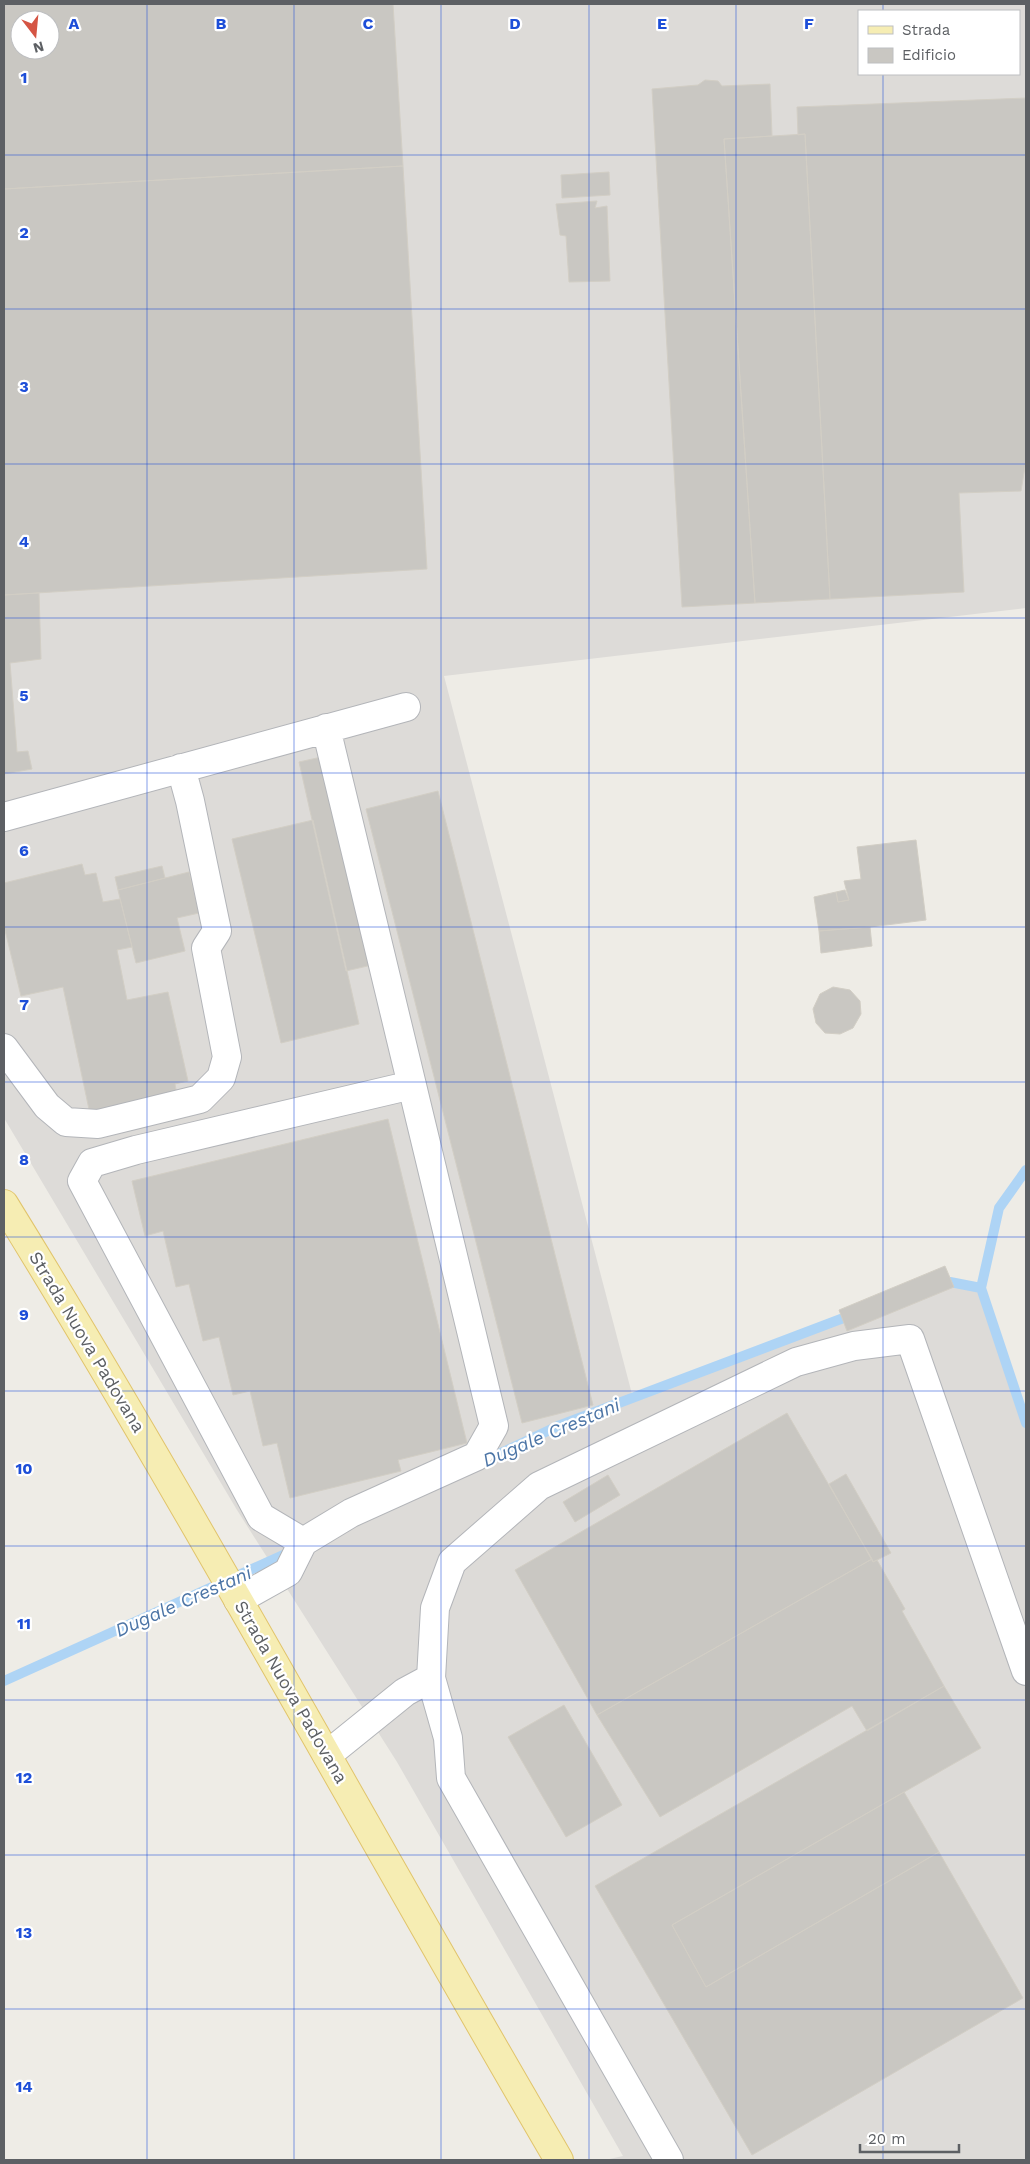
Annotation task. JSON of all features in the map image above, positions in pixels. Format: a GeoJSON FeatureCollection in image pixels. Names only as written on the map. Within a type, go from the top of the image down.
{"type":"FeatureCollection","features":[{"type":"Feature","properties":{"kind":"main road","name":"Strada Nuova Padovana"},"geometry":{"type":"LineString","coordinates":[[4,1204],[71,1312],[327,1755],[466,2002],[560,2160]]}},
{"type":"Feature","properties":{"kind":"lane"},"geometry":{"type":"LineString","coordinates":[[4,817],[406,706]]}},
{"type":"Feature","properties":{"kind":"lane"},"geometry":{"type":"LineString","coordinates":[[238,1600],[288,1572],[303,1542],[351,1513],[477,1456],[494,1426],[326,728]]}},
{"type":"Feature","properties":{"kind":"lane"},"geometry":{"type":"LineString","coordinates":[[4,1048],[46,1106],[66,1122],[98,1124],[200,1099],[221,1078],[227,1057],[206,948],[217,931],[190,801],[181,768]]}},
{"type":"Feature","properties":{"kind":"lane"},"geometry":{"type":"LineString","coordinates":[[303,1542],[261,1517],[82,1180],[92,1163],[101,1160],[412,1085]]}},
{"type":"Feature","properties":{"kind":"lane"},"geometry":{"type":"LineString","coordinates":[[669,2160],[451,1778],[448,1738],[430,1678],[434,1608],[452,1562],[539,1486],[796,1362],[854,1346],[910,1340],[1026,1671]]}},
{"type":"Feature","properties":{"kind":"lane"},"geometry":{"type":"LineString","coordinates":[[327,1755],[405,1692],[430,1678]]}},
{"type":"Feature","properties":{"kind":"shaded area"},"geometry":{"type":"Polygon","coordinates":[[[4,4],[1026,4],[1026,608],[444,676],[633,1398],[873,1307],[950,1282],[981,1288],[1026,1425],[1026,2160],[605,2160],[623,2156],[397,1762],[237,1510],[4,1118],[4,4]]]}},
{"type":"Feature","properties":{"kind":"building"},"geometry":{"type":"Polygon","coordinates":[[[4,4],[393,4],[403,166],[4,189],[4,4]]]}},
{"type":"Feature","properties":{"kind":"building"},"geometry":{"type":"Polygon","coordinates":[[[705,80],[718,81],[722,86],[770,84],[772,136],[724,139],[755,603],[682,607],[652,89],[698,85],[705,80]]]}},
{"type":"Feature","properties":{"kind":"building"},"geometry":{"type":"Polygon","coordinates":[[[1026,98],[1026,461],[1021,491],[959,493],[964,592],[830,599],[805,134],[798,135],[797,107],[1026,98]]]}},
{"type":"Feature","properties":{"kind":"building"},"geometry":{"type":"Polygon","coordinates":[[[805,134],[830,599],[755,603],[724,139],[805,134]]]}},
{"type":"Feature","properties":{"kind":"building"},"geometry":{"type":"Polygon","coordinates":[[[403,166],[427,569],[4,595],[4,189],[403,166]]]}},
{"type":"Feature","properties":{"kind":"building"},"geometry":{"type":"Polygon","coordinates":[[[609,172],[610,195],[562,198],[561,175],[609,172]]]}},
{"type":"Feature","properties":{"kind":"building"},"geometry":{"type":"Polygon","coordinates":[[[597,201],[595,208],[607,206],[610,281],[569,282],[566,236],[560,235],[556,204],[597,201]]]}},
{"type":"Feature","properties":{"kind":"building"},"geometry":{"type":"Polygon","coordinates":[[[39,593],[41,659],[10,663],[17,752],[28,751],[32,769],[4,774],[4,595],[39,593]]]}},
{"type":"Feature","properties":{"kind":"building"},"geometry":{"type":"Polygon","coordinates":[[[326,756],[376,964],[346,971],[299,762],[326,756]]]}},
{"type":"Feature","properties":{"kind":"building"},"geometry":{"type":"Polygon","coordinates":[[[438,791],[593,1405],[522,1423],[366,809],[438,791]]]}},
{"type":"Feature","properties":{"kind":"building"},"geometry":{"type":"Polygon","coordinates":[[[313,820],[359,1024],[281,1043],[232,839],[313,820]]]}},
{"type":"Feature","properties":{"kind":"building"},"geometry":{"type":"Polygon","coordinates":[[[916,840],[926,920],[819,931],[814,897],[836,892],[838,902],[849,900],[844,881],[861,879],[857,847],[916,840]]]}},
{"type":"Feature","properties":{"kind":"building"},"geometry":{"type":"Polygon","coordinates":[[[82,864],[85,875],[96,873],[103,902],[120,899],[132,947],[117,950],[127,1000],[168,992],[188,1081],[175,1084],[177,1095],[90,1114],[63,987],[21,996],[4,926],[4,883],[82,864]]]}},
{"type":"Feature","properties":{"kind":"building"},"geometry":{"type":"Polygon","coordinates":[[[162,866],[165,878],[118,890],[115,877],[162,866]]]}},
{"type":"Feature","properties":{"kind":"building"},"geometry":{"type":"Polygon","coordinates":[[[189,872],[199,913],[177,918],[185,951],[136,963],[118,890],[189,872]]]}},
{"type":"Feature","properties":{"kind":"building"},"geometry":{"type":"Polygon","coordinates":[[[845,890],[849,900],[838,902],[836,892],[845,890]]]}},
{"type":"Feature","properties":{"kind":"building"},"geometry":{"type":"Polygon","coordinates":[[[870,927],[872,946],[821,953],[819,931],[870,927]]]}},
{"type":"Feature","properties":{"kind":"building"},"geometry":{"type":"Polygon","coordinates":[[[833,987],[850,990],[860,1001],[861,1014],[853,1028],[840,1034],[825,1033],[816,1023],[813,1009],[820,994],[833,987]]]}},
{"type":"Feature","properties":{"kind":"building"},"geometry":{"type":"Polygon","coordinates":[[[388,1119],[467,1443],[398,1460],[401,1471],[290,1498],[277,1443],[263,1446],[250,1391],[233,1395],[219,1337],[203,1341],[189,1284],[176,1287],[163,1231],[145,1236],[132,1181],[388,1119]]]}},
{"type":"Feature","properties":{"kind":"building"},"geometry":{"type":"Polygon","coordinates":[[[945,1266],[954,1287],[847,1331],[839,1310],[945,1266]]]}},
{"type":"Feature","properties":{"kind":"building"},"geometry":{"type":"Polygon","coordinates":[[[787,1413],[872,1559],[597,1715],[515,1570],[787,1413]]]}},
{"type":"Feature","properties":{"kind":"building"},"geometry":{"type":"Polygon","coordinates":[[[846,1474],[891,1553],[873,1562],[829,1484],[846,1474]]]}},
{"type":"Feature","properties":{"kind":"building"},"geometry":{"type":"Polygon","coordinates":[[[608,1475],[620,1495],[575,1522],[563,1502],[608,1475]]]}},
{"type":"Feature","properties":{"kind":"building"},"geometry":{"type":"Polygon","coordinates":[[[872,1559],[873,1562],[877,1560],[905,1609],[902,1611],[944,1686],[867,1731],[852,1706],[660,1817],[597,1715],[872,1559]]]}},
{"type":"Feature","properties":{"kind":"building"},"geometry":{"type":"Polygon","coordinates":[[[944,1686],[981,1748],[672,1925],[706,1987],[939,1852],[1023,1998],[752,2155],[595,1886],[944,1686]]]}},
{"type":"Feature","properties":{"kind":"building"},"geometry":{"type":"Polygon","coordinates":[[[564,1705],[622,1805],[566,1837],[508,1737],[564,1705]]]}},
{"type":"Feature","properties":{"kind":"building"},"geometry":{"type":"Polygon","coordinates":[[[904,1792],[939,1852],[706,1987],[672,1925],[904,1792]]]}},
{"type":"Feature","properties":{"kind":"waterway"},"geometry":{"type":"LineString","coordinates":[[981,1288],[999,1208],[1026,1170]]}},
{"type":"Feature","properties":{"kind":"waterway","name":"Dugale Crestani"},"geometry":{"type":"LineString","coordinates":[[939,1286],[950,1282],[981,1288],[1026,1423]]}},
{"type":"Feature","properties":{"kind":"waterway","name":"Dugale Crestani"},"geometry":{"type":"LineString","coordinates":[[482,1462],[558,1426],[854,1314]]}},
{"type":"Feature","properties":{"kind":"waterway","name":"Dugale Crestani"},"geometry":{"type":"LineString","coordinates":[[4,1681],[292,1551]]}}]}
